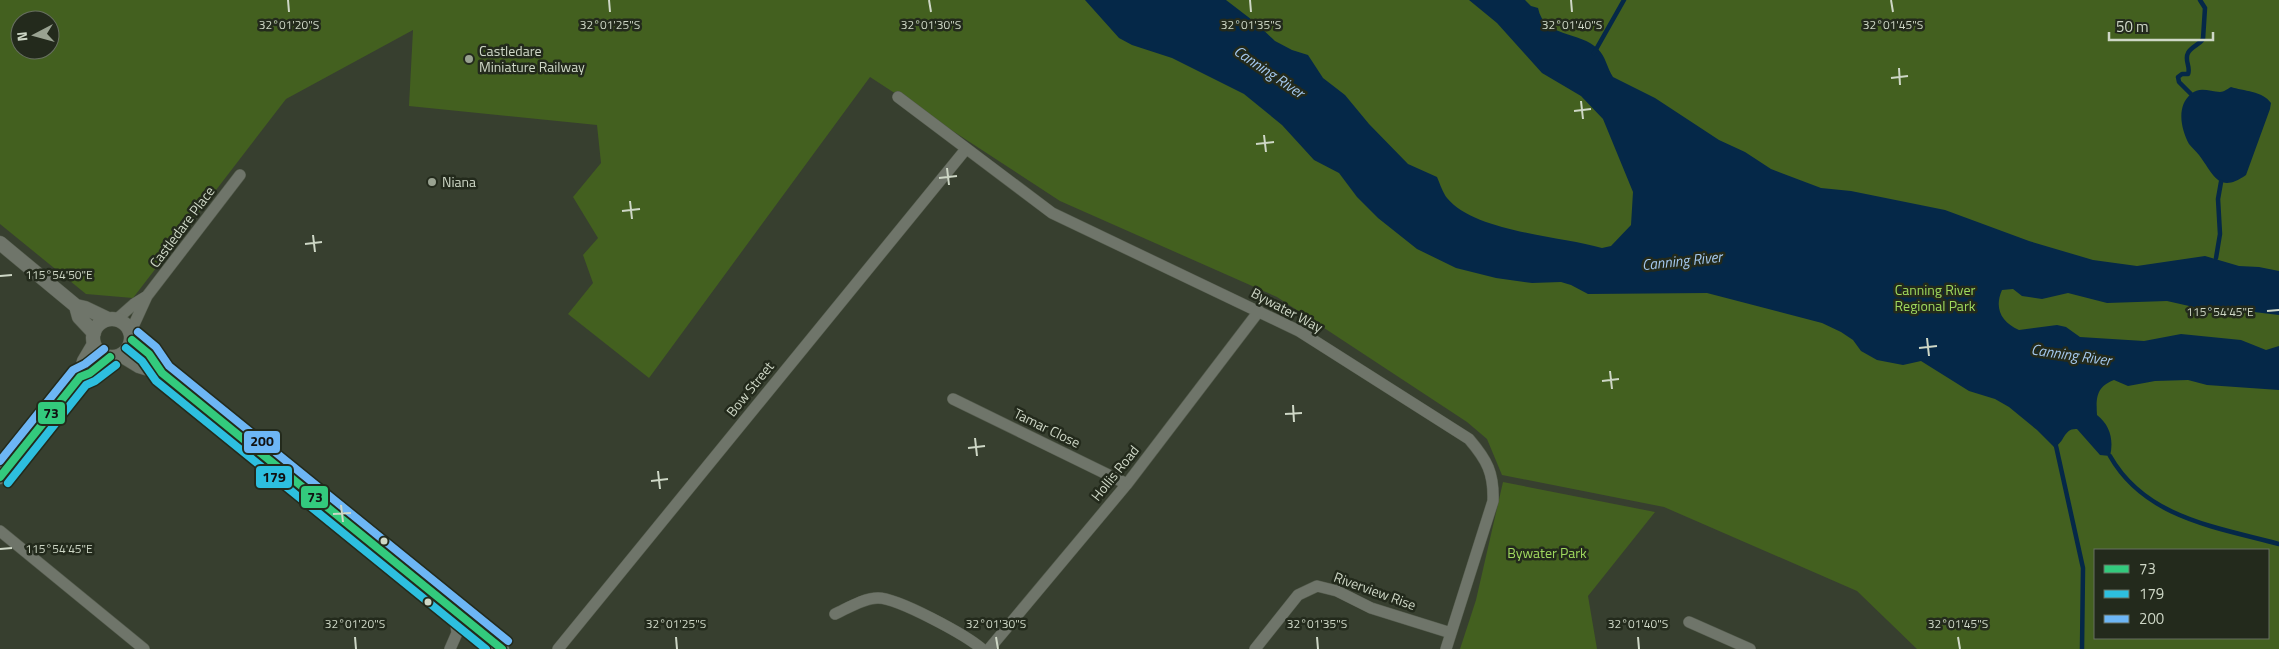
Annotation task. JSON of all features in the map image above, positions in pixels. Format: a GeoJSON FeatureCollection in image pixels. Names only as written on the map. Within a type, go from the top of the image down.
{"type":"FeatureCollection","features":[{"type":"Feature","properties":{"kind":"street","name":"Bywater Way"},"geometry":{"type":"LineString","coordinates":[[898,97],[1052,213],[1299,331],[1469,439],[1484,456],[1494,482],[1493,501],[1446,649]]}},
{"type":"Feature","properties":{"kind":"street","name":"Bow Street"},"geometry":{"type":"LineString","coordinates":[[558,649],[966,149]]}},
{"type":"Feature","properties":{"kind":"street","name":"Castledare Place"},"geometry":{"type":"LineString","coordinates":[[131,336],[147,296],[240,175]]}},
{"type":"Feature","properties":{"kind":"street"},"geometry":{"type":"LineString","coordinates":[[0,243],[76,306],[123,322],[131,336],[149,354],[162,373],[502,649]]}},
{"type":"Feature","properties":{"kind":"street","name":"Castledare Place"},"geometry":{"type":"LineString","coordinates":[[112,319],[147,296]]}},
{"type":"Feature","properties":{"kind":"street"},"geometry":{"type":"LineString","coordinates":[[76,306],[79,317],[94,339],[100,353],[115,356],[162,373]]}},
{"type":"Feature","properties":{"kind":"street","name":"Hollis Road"},"geometry":{"type":"LineString","coordinates":[[989,649],[1127,484],[1259,311]]}},
{"type":"Feature","properties":{"kind":"street"},"geometry":{"type":"LineString","coordinates":[[0,476],[80,377],[84,361],[99,324],[112,319]]}},
{"type":"Feature","properties":{"kind":"street"},"geometry":{"type":"LineString","coordinates":[[80,377],[90,373],[115,356],[126,352],[131,336]]}},
{"type":"Feature","properties":{"kind":"street","name":"Tamar Close"},"geometry":{"type":"LineString","coordinates":[[953,400],[1127,484]]}},
{"type":"Feature","properties":{"kind":"street"},"geometry":{"type":"LineString","coordinates":[[0,531],[144,649]]}},
{"type":"Feature","properties":{"kind":"street","name":"Riverview Rise"},"geometry":{"type":"LineString","coordinates":[[1255,649],[1298,595],[1317,586],[1337,592],[1371,608],[1452,633]]}},
{"type":"Feature","properties":{"kind":"street"},"geometry":{"type":"LineString","coordinates":[[835,614],[869,600],[889,600],[963,634],[982,649]]}},
{"type":"Feature","properties":{"kind":"street"},"geometry":{"type":"LineString","coordinates":[[450,649],[457,633],[454,610]]}},
{"type":"Feature","properties":{"kind":"street"},"geometry":{"type":"LineString","coordinates":[[1689,622],[1750,649]]}},
{"type":"Feature","properties":{"kind":"green space","name":"Canning River Regional Park"},"geometry":{"type":"Polygon","coordinates":[[[0,0],[2279,0],[2279,649],[1917,649],[1857,591],[1664,507],[1502,475],[1487,439],[1467,422],[1277,297],[1060,201],[870,77],[649,378],[568,314],[593,283],[583,255],[598,238],[573,197],[601,163],[597,125],[409,106],[413,30],[286,99],[133,298],[86,294],[0,224],[0,0]]]}},
{"type":"Feature","properties":{"kind":"green space","name":"Bywater Park"},"geometry":{"type":"Polygon","coordinates":[[[1503,482],[1655,512],[1588,596],[1597,649],[1460,649],[1476,600],[1503,482]]]}},
{"type":"Feature","properties":{"kind":"water","name":"Canning River"},"geometry":{"type":"Polygon","coordinates":[[[1085,0],[1226,0],[1256,23],[1275,41],[1292,50],[1308,55],[1323,78],[1345,95],[1369,124],[1408,164],[1437,177],[1447,198],[1460,209],[1497,226],[1602,248],[1611,246],[1631,225],[1633,192],[1603,119],[1581,96],[1542,73],[1497,23],[1469,0],[1525,0],[1531,6],[1538,8],[1547,25],[1582,39],[1598,49],[1603,55],[1613,77],[1655,98],[1719,140],[1745,152],[1771,169],[1821,188],[1851,191],[1945,210],[2029,241],[2093,260],[2137,266],[2205,256],[2239,266],[2279,271],[2279,315],[2237,310],[2220,313],[2167,301],[2107,303],[2068,293],[2042,299],[2022,296],[2013,289],[2002,290],[1999,308],[2004,319],[2019,330],[2057,325],[2066,327],[2080,337],[2144,341],[2181,334],[2241,340],[2266,350],[2279,346],[2279,390],[2207,385],[2188,380],[2155,381],[2128,386],[2114,380],[2100,390],[2097,398],[2097,415],[2108,428],[2111,439],[2110,456],[2100,455],[2077,429],[2072,429],[2066,433],[2058,445],[2054,447],[2009,407],[1995,399],[1969,391],[1921,361],[1903,365],[1877,360],[1861,351],[1853,340],[1822,323],[1707,293],[1588,294],[1561,282],[1532,283],[1496,278],[1456,268],[1417,249],[1378,218],[1357,197],[1339,173],[1314,160],[1282,125],[1244,94],[1172,58],[1132,45],[1119,38],[1085,0]]]}},
{"type":"Feature","properties":{"kind":"water"},"geometry":{"type":"Polygon","coordinates":[[[2231,87],[2263,96],[2271,103],[2246,175],[2237,181],[2229,183],[2217,179],[2189,144],[2181,118],[2186,99],[2194,92],[2201,90],[2221,92],[2231,87]]]}},
{"type":"Feature","properties":{"kind":"waterway"},"geometry":{"type":"LineString","coordinates":[[1594,53],[1624,0]]}},
{"type":"Feature","properties":{"kind":"waterway"},"geometry":{"type":"LineString","coordinates":[[2191,94],[2179,82],[2178,77],[2182,74],[2188,74],[2188,53],[2203,39],[2205,8],[2200,0]]}},
{"type":"Feature","properties":{"kind":"waterway"},"geometry":{"type":"LineString","coordinates":[[2216,258],[2220,234],[2218,199],[2221,182]]}},
{"type":"Feature","properties":{"kind":"waterway"},"geometry":{"type":"LineString","coordinates":[[2056,446],[2083,568],[2082,649]]}},
{"type":"Feature","properties":{"kind":"waterway"},"geometry":{"type":"LineString","coordinates":[[2110,456],[2125,477],[2142,494],[2162,507],[2207,525],[2279,544]]}},
{"type":"Feature","properties":{"kind":"transit line","name":"200"},"geometry":{"type":"LineString","coordinates":[[138,332],[156,347],[169,366],[508,641]]}},
{"type":"Feature","properties":{"kind":"transit line","name":"73"},"geometry":{"type":"LineString","coordinates":[[132,340],[149,354],[162,373],[502,649]]}},
{"type":"Feature","properties":{"kind":"transit line","name":"179"},"geometry":{"type":"LineString","coordinates":[[126,348],[142,361],[156,381],[486,649]]}},
{"type":"Feature","properties":{"kind":"transit line","name":"200"},"geometry":{"type":"LineString","coordinates":[[0,461],[73,370],[85,364],[104,349]]}},
{"type":"Feature","properties":{"kind":"transit line","name":"73"},"geometry":{"type":"LineString","coordinates":[[0,477],[80,377],[90,373],[110,357]]}},
{"type":"Feature","properties":{"kind":"transit line","name":"179"},"geometry":{"type":"LineString","coordinates":[[8,483],[86,385],[95,381],[116,365]]}},
{"type":"Feature","properties":{"kind":"place","name":"Castledare Miniature Railway"},"geometry":{"type":"Point","coordinates":[469,59]}},
{"type":"Feature","properties":{"kind":"place","name":"Niana"},"geometry":{"type":"Point","coordinates":[432,182]}}]}
